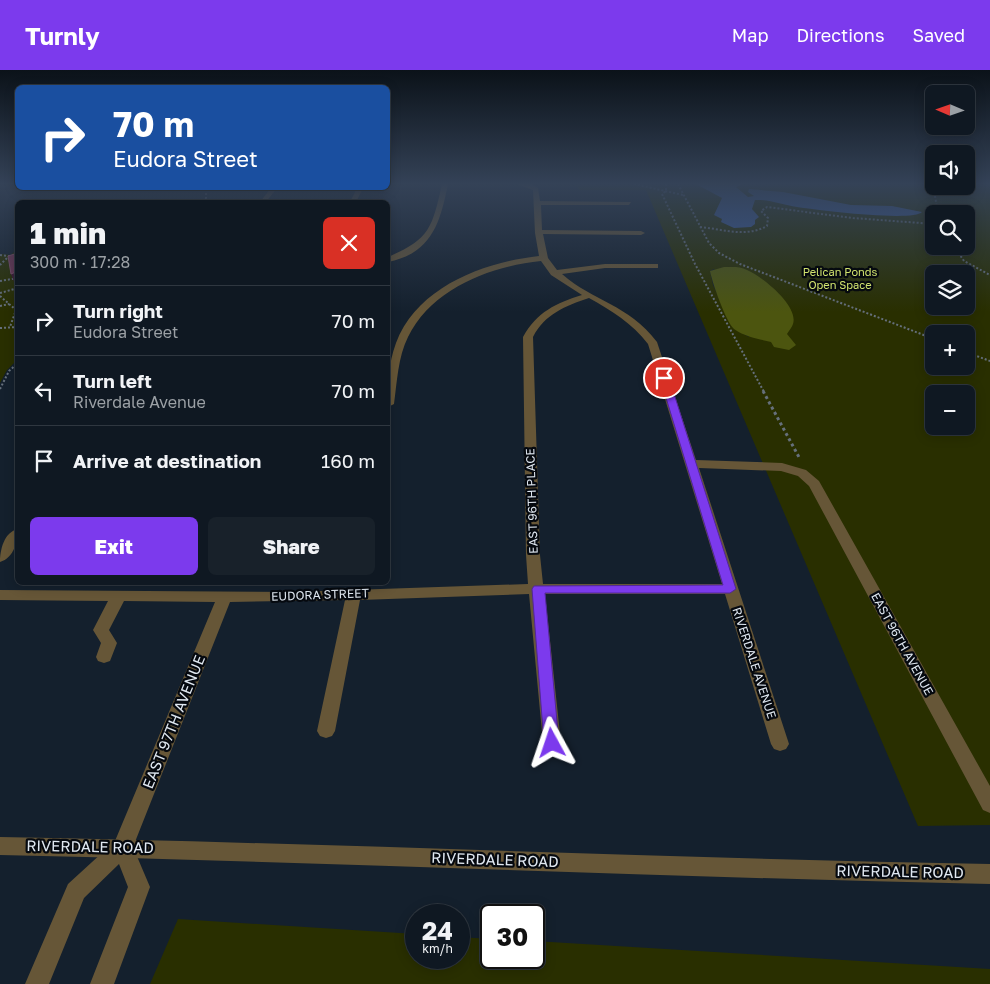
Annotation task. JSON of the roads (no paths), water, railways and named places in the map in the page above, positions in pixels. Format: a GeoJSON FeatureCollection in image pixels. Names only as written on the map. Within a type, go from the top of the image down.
{"type":"FeatureCollection","features":[{"type":"Feature","properties":{"kind":"street"},"geometry":{"type":"LineString","coordinates":[[390,259],[419,244],[434,230],[435,227]]}},
{"type":"Feature","properties":{"kind":"street","name":"RIVERDALE AVENUE"},"geometry":{"type":"LineString","coordinates":[[539,227],[543,258],[554,273],[622,312],[643,328],[648,336],[659,361],[780,744]]}},
{"type":"Feature","properties":{"kind":"street"},"geometry":{"type":"LineString","coordinates":[[540,232],[640,232]]}},
{"type":"Feature","properties":{"kind":"street"},"geometry":{"type":"LineString","coordinates":[[390,394],[401,340],[411,323],[424,308],[448,290],[478,274],[520,260],[543,258]]}},
{"type":"Feature","properties":{"kind":"street"},"geometry":{"type":"LineString","coordinates":[[554,273],[604,266],[655,266]]}},
{"type":"Feature","properties":{"kind":"street","name":"EAST 96TH PLACE"},"geometry":{"type":"LineString","coordinates":[[552,743],[538,589],[533,555],[528,336],[546,312],[561,304],[590,295]]}},
{"type":"Feature","properties":{"kind":"street","name":"EAST 96TH AVENUE"},"geometry":{"type":"LineString","coordinates":[[691,464],[782,467],[802,473],[814,484],[990,804]]}},
{"type":"Feature","properties":{"kind":"street"},"geometry":{"type":"LineString","coordinates":[[0,557],[15,537]]}},
{"type":"Feature","properties":{"kind":"street","name":"EUDORA STREET"},"geometry":{"type":"LineString","coordinates":[[0,595],[124,591],[294,597],[350,591],[730,589]]}},
{"type":"Feature","properties":{"kind":"street"},"geometry":{"type":"LineString","coordinates":[[104,657],[109,643],[101,630],[124,591]]}},
{"type":"Feature","properties":{"kind":"street"},"geometry":{"type":"LineString","coordinates":[[326,731],[350,591]]}},
{"type":"Feature","properties":{"kind":"street","name":"EAST 97TH AVENUE"},"geometry":{"type":"LineString","coordinates":[[37,984],[76,891],[123,847],[225,596]]}},
{"type":"Feature","properties":{"kind":"street","name":"RIVERDALE ROAD"},"geometry":{"type":"LineString","coordinates":[[0,846],[123,847],[728,869],[990,874]]}},
{"type":"Feature","properties":{"kind":"street"},"geometry":{"type":"LineString","coordinates":[[102,984],[139,886],[123,847]]}},
{"type":"Feature","properties":{"kind":"water"},"geometry":{"type":"Polygon","coordinates":[[[731,227],[751,227],[751,227],[731,227]]]}},
{"type":"Feature","properties":{"kind":"park label","name":"Pelican Ponds Open Space"},"geometry":{"type":"Point","coordinates":[840,278]}}]}
